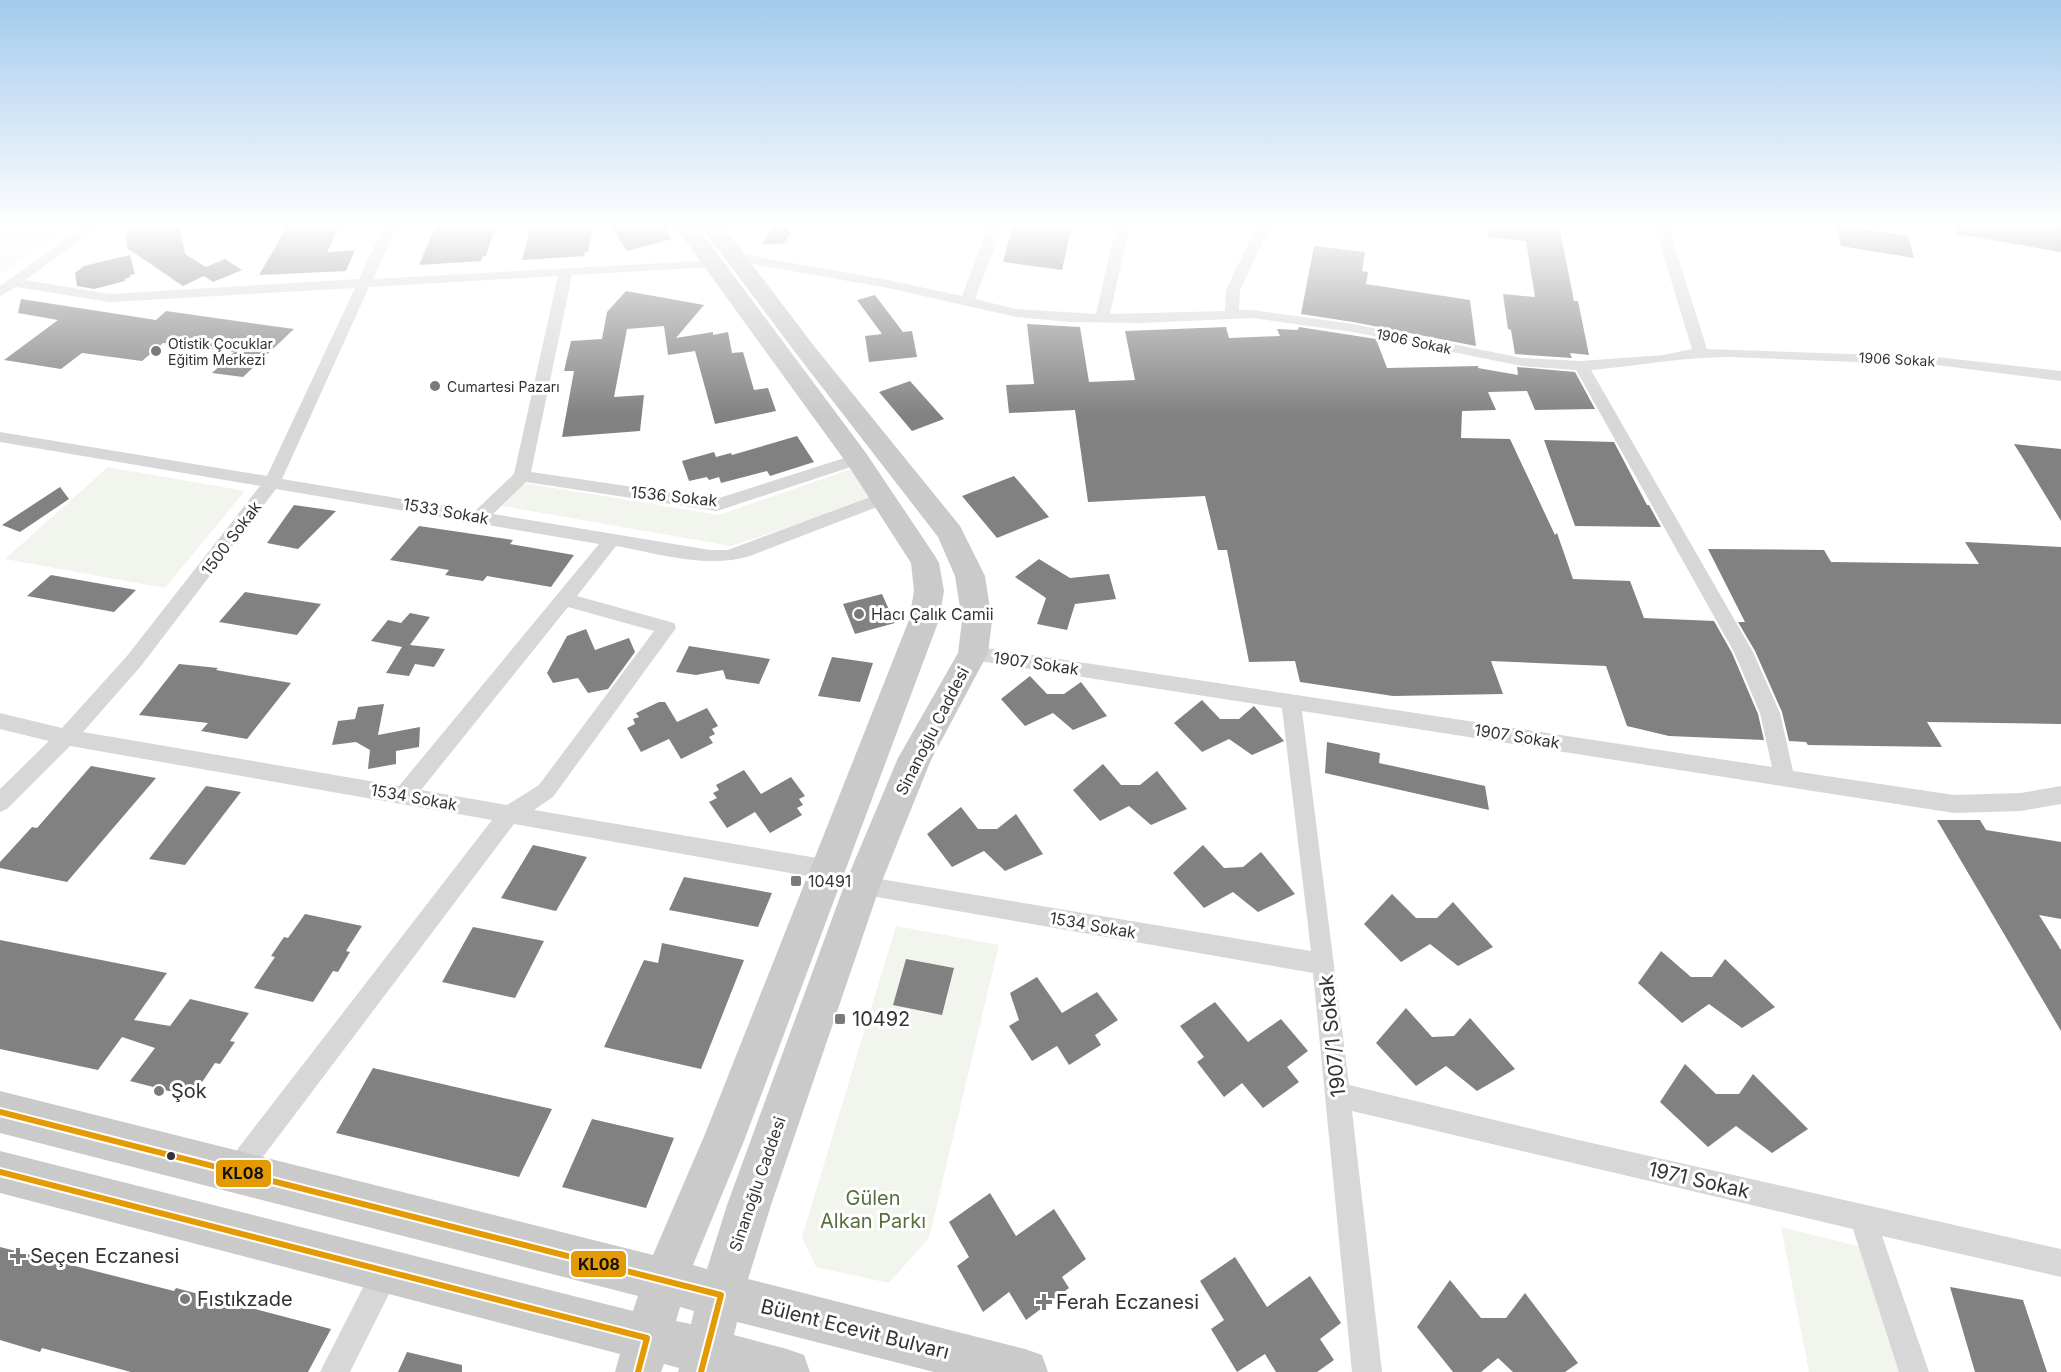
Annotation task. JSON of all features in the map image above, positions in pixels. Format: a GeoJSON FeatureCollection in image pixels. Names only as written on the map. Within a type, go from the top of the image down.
{"type":"FeatureCollection","features":[{"type":"Feature","properties":{"kind":"main road","name":"Si̇nanoğlu Caddesi"},"geometry":{"type":"LineString","coordinates":[[643,1355],[665,1280],[723,1141],[829,870],[924,620],[929,591],[925,563],[743,289]]}},
{"type":"Feature","properties":{"kind":"main road","name":"Si̇nanoğlu Caddesi"},"geometry":{"type":"LineString","coordinates":[[704,1361],[748,1205],[862,886],[915,759],[973,653],[977,621],[970,576],[950,533],[748,289]]}},
{"type":"Feature","properties":{"kind":"main road","name":"Bülent Ecevit Bulvarı"},"geometry":{"type":"LineString","coordinates":[[0,1112],[1025,1372]]}},
{"type":"Feature","properties":{"kind":"main road"},"geometry":{"type":"LineString","coordinates":[[0,1172],[386,1272],[643,1355],[787,1372]]}},
{"type":"Feature","properties":{"kind":"street","name":"1906 Sokak"},"geometry":{"type":"LineString","coordinates":[[53,289],[110,298],[262,289]]}},
{"type":"Feature","properties":{"kind":"street","name":"1500 Sokak"},"geometry":{"type":"LineString","coordinates":[[0,803],[66,738],[134,661],[273,481],[361,289]]}},
{"type":"Feature","properties":{"kind":"street"},"geometry":{"type":"LineString","coordinates":[[480,516],[522,476],[562,289]]}},
{"type":"Feature","properties":{"kind":"street","name":"1906 Sokak"},"geometry":{"type":"LineString","coordinates":[[910,289],[1016,313],[1102,318],[1253,314],[1342,327],[1522,362],[1581,366],[1663,359],[1701,353],[1938,361],[2061,376]]}},
{"type":"Feature","properties":{"kind":"street"},"geometry":{"type":"LineString","coordinates":[[967,302],[972,289]]}},
{"type":"Feature","properties":{"kind":"street"},"geometry":{"type":"LineString","coordinates":[[1102,318],[1109,289]]}},
{"type":"Feature","properties":{"kind":"street"},"geometry":{"type":"LineString","coordinates":[[1232,315],[1233,289]]}},
{"type":"Feature","properties":{"kind":"street"},"geometry":{"type":"LineString","coordinates":[[1681,289],[1701,353]]}},
{"type":"Feature","properties":{"kind":"street"},"geometry":{"type":"LineString","coordinates":[[1581,366],[1735,637],[1774,722],[1782,755],[1784,777]]}},
{"type":"Feature","properties":{"kind":"street","name":"1533 Sokak"},"geometry":{"type":"LineString","coordinates":[[0,437],[710,556],[728,556],[884,498]]}},
{"type":"Feature","properties":{"kind":"street","name":"1536 Sokak"},"geometry":{"type":"LineString","coordinates":[[522,476],[717,505],[856,459]]}},
{"type":"Feature","properties":{"kind":"street"},"geometry":{"type":"LineString","coordinates":[[405,795],[612,540]]}},
{"type":"Feature","properties":{"kind":"street"},"geometry":{"type":"LineString","coordinates":[[235,1173],[508,815],[546,791],[667,628],[564,599]]}},
{"type":"Feature","properties":{"kind":"street","name":"1907 Sokak"},"geometry":{"type":"LineString","coordinates":[[973,653],[1954,804],[2020,802],[2061,795]]}},
{"type":"Feature","properties":{"kind":"street","name":"1907/1 Sokak"},"geometry":{"type":"LineString","coordinates":[[1292,701],[1324,964],[1367,1372]]}},
{"type":"Feature","properties":{"kind":"street","name":"1534 Sokak"},"geometry":{"type":"LineString","coordinates":[[0,721],[66,738],[829,870]]}},
{"type":"Feature","properties":{"kind":"street","name":"1534 Sokak"},"geometry":{"type":"LineString","coordinates":[[862,886],[1324,964]]}},
{"type":"Feature","properties":{"kind":"street","name":"1971 Sokak"},"geometry":{"type":"LineString","coordinates":[[1338,1095],[1574,1152],[2061,1263]]}},
{"type":"Feature","properties":{"kind":"street"},"geometry":{"type":"LineString","coordinates":[[1862,1216],[1914,1372]]}},
{"type":"Feature","properties":{"kind":"street"},"geometry":{"type":"LineString","coordinates":[[336,1372],[386,1272]]}},
{"type":"Feature","properties":{"kind":"green space"},"geometry":{"type":"Polygon","coordinates":[[[108,467],[245,491],[165,588],[5,559],[108,467]]]}},
{"type":"Feature","properties":{"kind":"green space"},"geometry":{"type":"Polygon","coordinates":[[[851,469],[871,496],[801,523],[731,546],[502,506],[523,483],[719,515],[851,469]]]}},
{"type":"Feature","properties":{"kind":"green space","name":"Gülen Alkan Parkı"},"geometry":{"type":"Polygon","coordinates":[[[896,926],[999,945],[929,1238],[889,1283],[816,1267],[802,1237],[896,926]]]}},
{"type":"Feature","properties":{"kind":"green space"},"geometry":{"type":"Polygon","coordinates":[[[1781,1227],[1870,1249],[1906,1372],[1809,1372],[1781,1227]]]}},
{"type":"Feature","properties":{"kind":"building"},"geometry":{"type":"Polygon","coordinates":[[[1306,289],[1399,289],[1470,300],[1476,346],[1353,322],[1301,314],[1306,289]]]}},
{"type":"Feature","properties":{"kind":"building"},"geometry":{"type":"Polygon","coordinates":[[[1534,289],[1572,289],[1574,301],[1578,301],[1589,355],[1570,353],[1572,358],[1515,354],[1511,330],[1508,329],[1503,294],[1535,297],[1534,289]]]}},
{"type":"Feature","properties":{"kind":"building"},"geometry":{"type":"Polygon","coordinates":[[[626,291],[704,305],[676,338],[728,332],[732,353],[743,352],[754,390],[768,388],[776,411],[715,424],[695,351],[668,355],[664,326],[627,329],[614,397],[644,395],[640,431],[562,437],[574,371],[564,371],[571,341],[602,339],[607,312],[626,291]]]}},
{"type":"Feature","properties":{"kind":"building"},"geometry":{"type":"Polygon","coordinates":[[[875,295],[903,332],[912,331],[917,357],[869,362],[865,336],[882,334],[857,300],[875,295]]]}},
{"type":"Feature","properties":{"kind":"building"},"geometry":{"type":"Polygon","coordinates":[[[21,299],[156,320],[166,311],[294,329],[243,377],[212,373],[234,352],[163,343],[142,361],[82,353],[61,369],[4,360],[58,320],[18,313],[21,299]]]}},
{"type":"Feature","properties":{"kind":"building"},"geometry":{"type":"Polygon","coordinates":[[[1027,324],[1080,327],[1089,382],[1135,380],[1125,331],[1226,327],[1229,338],[1280,336],[1277,329],[1298,330],[1299,327],[1376,339],[1387,368],[1478,366],[1478,368],[1518,375],[1517,367],[1575,372],[1595,409],[1535,410],[1527,391],[1488,392],[1496,410],[1462,411],[1461,438],[1510,439],[1555,535],[1557,533],[1573,579],[1630,581],[1644,618],[1714,621],[1732,653],[1758,714],[1764,740],[1669,736],[1627,726],[1606,666],[1491,661],[1503,694],[1393,696],[1300,682],[1295,661],[1249,662],[1227,550],[1218,550],[1205,496],[1088,502],[1075,410],[1009,413],[1006,385],[1034,384],[1027,324]]]}},
{"type":"Feature","properties":{"kind":"building"},"geometry":{"type":"Polygon","coordinates":[[[910,381],[944,419],[912,431],[879,392],[910,381]]]}},
{"type":"Feature","properties":{"kind":"building"},"geometry":{"type":"Polygon","coordinates":[[[797,436],[814,462],[770,476],[767,471],[721,483],[719,477],[689,481],[682,461],[714,452],[716,457],[731,453],[732,455],[797,436]]]}},
{"type":"Feature","properties":{"kind":"building"},"geometry":{"type":"Polygon","coordinates":[[[1544,440],[1614,442],[1661,527],[1575,526],[1544,440]]]}},
{"type":"Feature","properties":{"kind":"building"},"geometry":{"type":"Polygon","coordinates":[[[2014,444],[2061,449],[2061,521],[2024,460],[2014,444]]]}},
{"type":"Feature","properties":{"kind":"building"},"geometry":{"type":"Polygon","coordinates":[[[1014,476],[1049,517],[997,538],[962,496],[1014,476]]]}},
{"type":"Feature","properties":{"kind":"building"},"geometry":{"type":"Polygon","coordinates":[[[60,487],[69,499],[20,532],[2,525],[60,487]]]}},
{"type":"Feature","properties":{"kind":"building"},"geometry":{"type":"Polygon","coordinates":[[[294,505],[336,511],[298,549],[267,543],[294,505]]]}},
{"type":"Feature","properties":{"kind":"building"},"geometry":{"type":"Polygon","coordinates":[[[419,526],[513,540],[510,544],[574,555],[551,587],[487,576],[483,581],[445,575],[449,570],[390,560],[419,526]]]}},
{"type":"Feature","properties":{"kind":"building"},"geometry":{"type":"Polygon","coordinates":[[[1965,542],[2061,547],[2061,724],[1927,722],[1942,747],[1808,745],[1806,742],[1789,741],[1782,712],[1755,651],[1738,622],[1745,622],[1708,549],[1824,550],[1831,562],[1979,564],[1965,542]]]}},
{"type":"Feature","properties":{"kind":"building"},"geometry":{"type":"Polygon","coordinates":[[[1039,559],[1070,578],[1109,574],[1116,599],[1075,604],[1067,630],[1037,624],[1046,598],[1015,577],[1039,559]]]}},
{"type":"Feature","properties":{"kind":"building"},"geometry":{"type":"Polygon","coordinates":[[[51,575],[136,590],[114,612],[27,596],[51,575]]]}},
{"type":"Feature","properties":{"kind":"building"},"geometry":{"type":"Polygon","coordinates":[[[245,592],[321,604],[297,635],[219,622],[245,592]]]}},
{"type":"Feature","properties":{"kind":"building","name":"Hacı Çalık Camii"},"geometry":{"type":"Polygon","coordinates":[[[882,594],[895,623],[855,634],[843,604],[882,594]]]}},
{"type":"Feature","properties":{"kind":"building"},"geometry":{"type":"Polygon","coordinates":[[[410,613],[430,617],[410,645],[445,649],[434,667],[415,664],[409,676],[386,673],[402,647],[371,641],[388,620],[401,623],[410,613]]]}},
{"type":"Feature","properties":{"kind":"building"},"geometry":{"type":"Polygon","coordinates":[[[586,629],[595,650],[629,638],[635,652],[608,689],[588,693],[578,678],[553,683],[547,673],[567,636],[586,629]]]}},
{"type":"Feature","properties":{"kind":"building"},"geometry":{"type":"Polygon","coordinates":[[[689,646],[770,659],[759,684],[726,679],[723,670],[696,675],[676,672],[689,646]]]}},
{"type":"Feature","properties":{"kind":"building"},"geometry":{"type":"Polygon","coordinates":[[[832,657],[873,663],[860,702],[818,696],[832,657]]]}},
{"type":"Feature","properties":{"kind":"building"},"geometry":{"type":"Polygon","coordinates":[[[179,664],[218,668],[216,670],[291,683],[247,739],[201,731],[208,723],[139,715],[179,664]]]}},
{"type":"Feature","properties":{"kind":"building"},"geometry":{"type":"Polygon","coordinates":[[[1030,676],[1047,694],[1064,694],[1081,682],[1107,716],[1073,730],[1053,713],[1025,726],[1001,699],[1030,676]]]}},
{"type":"Feature","properties":{"kind":"building"},"geometry":{"type":"Polygon","coordinates":[[[1202,700],[1220,719],[1239,719],[1254,706],[1284,741],[1252,755],[1229,739],[1202,752],[1174,723],[1202,700]]]}},
{"type":"Feature","properties":{"kind":"building"},"geometry":{"type":"Polygon","coordinates":[[[659,702],[665,702],[677,722],[707,708],[718,726],[712,729],[715,734],[709,737],[713,743],[681,759],[669,739],[641,752],[627,728],[635,724],[633,719],[639,717],[636,713],[659,702]]]}},
{"type":"Feature","properties":{"kind":"building"},"geometry":{"type":"Polygon","coordinates":[[[384,704],[378,735],[420,727],[419,747],[396,751],[396,764],[368,769],[370,750],[356,742],[332,745],[338,721],[355,719],[358,707],[384,704]]]}},
{"type":"Feature","properties":{"kind":"building"},"geometry":{"type":"Polygon","coordinates":[[[1327,742],[1380,753],[1379,763],[1485,786],[1489,810],[1325,773],[1327,742]]]}},
{"type":"Feature","properties":{"kind":"building"},"geometry":{"type":"Polygon","coordinates":[[[1103,764],[1121,785],[1140,785],[1157,771],[1187,809],[1151,825],[1129,806],[1100,821],[1073,790],[1103,764]]]}},
{"type":"Feature","properties":{"kind":"building"},"geometry":{"type":"Polygon","coordinates":[[[91,766],[156,778],[67,882],[0,868],[0,862],[32,827],[37,828],[91,766]]]}},
{"type":"Feature","properties":{"kind":"building"},"geometry":{"type":"Polygon","coordinates":[[[744,770],[761,794],[791,777],[805,796],[799,799],[803,805],[797,808],[802,815],[770,833],[755,812],[727,828],[709,802],[717,798],[713,793],[719,790],[716,785],[744,770]]]}},
{"type":"Feature","properties":{"kind":"building"},"geometry":{"type":"Polygon","coordinates":[[[206,786],[241,792],[185,865],[149,859],[206,786]]]}},
{"type":"Feature","properties":{"kind":"building"},"geometry":{"type":"Polygon","coordinates":[[[961,807],[978,829],[997,829],[1016,814],[1043,854],[1005,871],[984,851],[952,867],[927,834],[961,807]]]}},
{"type":"Feature","properties":{"kind":"building"},"geometry":{"type":"Polygon","coordinates":[[[1937,820],[1980,820],[1986,830],[2061,842],[2061,919],[2039,915],[2061,950],[2061,1031],[1937,820]]]}},
{"type":"Feature","properties":{"kind":"building"},"geometry":{"type":"Polygon","coordinates":[[[533,845],[587,857],[556,911],[501,898],[533,845]]]}},
{"type":"Feature","properties":{"kind":"building"},"geometry":{"type":"Polygon","coordinates":[[[1203,845],[1224,868],[1243,867],[1261,852],[1295,894],[1258,912],[1233,892],[1204,908],[1173,873],[1203,845]]]}},
{"type":"Feature","properties":{"kind":"building"},"geometry":{"type":"Polygon","coordinates":[[[684,877],[772,893],[758,927],[669,910],[684,877]]]}},
{"type":"Feature","properties":{"kind":"building"},"geometry":{"type":"Polygon","coordinates":[[[1392,894],[1416,918],[1437,918],[1453,902],[1493,947],[1458,966],[1430,944],[1401,962],[1364,924],[1392,894]]]}},
{"type":"Feature","properties":{"kind":"building"},"geometry":{"type":"Polygon","coordinates":[[[305,914],[362,926],[346,951],[350,952],[338,972],[333,971],[313,1002],[254,988],[275,957],[271,956],[284,937],[288,938],[305,914]]]}},
{"type":"Feature","properties":{"kind":"building"},"geometry":{"type":"Polygon","coordinates":[[[473,927],[544,941],[515,998],[442,982],[473,927]]]}},
{"type":"Feature","properties":{"kind":"building"},"geometry":{"type":"Polygon","coordinates":[[[0,940],[167,973],[134,1020],[170,1026],[190,999],[249,1013],[230,1041],[235,1042],[220,1064],[215,1063],[192,1097],[130,1081],[155,1048],[122,1037],[98,1070],[0,1049],[0,940]]]}},
{"type":"Feature","properties":{"kind":"building"},"geometry":{"type":"Polygon","coordinates":[[[662,943],[744,960],[701,1069],[604,1047],[644,960],[658,963],[662,943]]]}},
{"type":"Feature","properties":{"kind":"building"},"geometry":{"type":"Polygon","coordinates":[[[1661,951],[1691,977],[1712,977],[1725,959],[1775,1007],[1742,1028],[1709,1004],[1682,1023],[1638,983],[1661,951]]]}},
{"type":"Feature","properties":{"kind":"building"},"geometry":{"type":"Polygon","coordinates":[[[906,959],[954,968],[942,1015],[893,1005],[906,959]]]}},
{"type":"Feature","properties":{"kind":"building"},"geometry":{"type":"Polygon","coordinates":[[[1037,977],[1062,1013],[1097,992],[1118,1020],[1095,1035],[1101,1045],[1069,1065],[1057,1046],[1032,1061],[1009,1026],[1019,1020],[1010,993],[1037,977]]]}},
{"type":"Feature","properties":{"kind":"building"},"geometry":{"type":"Polygon","coordinates":[[[1215,1002],[1248,1042],[1281,1019],[1308,1051],[1287,1067],[1299,1082],[1263,1108],[1242,1083],[1224,1097],[1197,1062],[1204,1057],[1180,1026],[1215,1002]]]}},
{"type":"Feature","properties":{"kind":"building"},"geometry":{"type":"Polygon","coordinates":[[[1406,1008],[1432,1037],[1454,1036],[1470,1018],[1515,1069],[1477,1091],[1446,1066],[1416,1086],[1376,1043],[1406,1008]]]}},
{"type":"Feature","properties":{"kind":"building"},"geometry":{"type":"Polygon","coordinates":[[[1685,1064],[1716,1094],[1739,1094],[1753,1074],[1808,1129],[1772,1153],[1736,1126],[1708,1147],[1660,1102],[1685,1064]]]}},
{"type":"Feature","properties":{"kind":"building"},"geometry":{"type":"Polygon","coordinates":[[[373,1068],[552,1109],[519,1177],[336,1133],[373,1068]]]}},
{"type":"Feature","properties":{"kind":"building"},"geometry":{"type":"Polygon","coordinates":[[[592,1119],[674,1138],[646,1208],[562,1187],[592,1119]]]}},
{"type":"Feature","properties":{"kind":"building"},"geometry":{"type":"Polygon","coordinates":[[[990,1193],[1016,1236],[1054,1209],[1086,1259],[1062,1277],[1069,1288],[1026,1320],[1009,1292],[983,1312],[957,1266],[969,1257],[949,1222],[990,1193]]]}},
{"type":"Feature","properties":{"kind":"building"},"geometry":{"type":"Polygon","coordinates":[[[0,1247],[174,1291],[176,1288],[331,1329],[308,1372],[131,1372],[42,1348],[40,1352],[0,1340],[0,1247]]]}},
{"type":"Feature","properties":{"kind":"building"},"geometry":{"type":"Polygon","coordinates":[[[1235,1257],[1267,1307],[1310,1276],[1341,1323],[1320,1339],[1334,1360],[1317,1372],[1276,1372],[1265,1354],[1237,1372],[1211,1329],[1224,1320],[1200,1281],[1235,1257]]]}},
{"type":"Feature","properties":{"kind":"building"},"geometry":{"type":"Polygon","coordinates":[[[1450,1280],[1481,1318],[1506,1318],[1525,1293],[1578,1363],[1565,1372],[1513,1372],[1498,1358],[1481,1372],[1453,1372],[1417,1327],[1450,1280]]]}},
{"type":"Feature","properties":{"kind":"building"},"geometry":{"type":"Polygon","coordinates":[[[1950,1287],[2023,1300],[2047,1372],[1975,1372],[1950,1287]]]}},
{"type":"Feature","properties":{"kind":"building"},"geometry":{"type":"Polygon","coordinates":[[[407,1352],[462,1365],[462,1372],[398,1372],[407,1352]]]}},
{"type":"Feature","properties":{"kind":"transit line","name":"KL08"},"geometry":{"type":"LineString","coordinates":[[0,1112],[721,1295],[701,1372]]}},
{"type":"Feature","properties":{"kind":"transit line","name":"KL08"},"geometry":{"type":"LineString","coordinates":[[0,1172],[647,1338],[638,1372]]}},
{"type":"Feature","properties":{"kind":"place","name":"Otistik Çocuklar Eğitim Merkezi"},"geometry":{"type":"Point","coordinates":[156,351]}},
{"type":"Feature","properties":{"kind":"place","name":"Cumartesi Pazarı"},"geometry":{"type":"Point","coordinates":[435,386]}},
{"type":"Feature","properties":{"kind":"place","name":"Hacı Çalık Camii"},"geometry":{"type":"Point","coordinates":[859,614]}},
{"type":"Feature","properties":{"kind":"place","name":"10491"},"geometry":{"type":"Point","coordinates":[796,881]}},
{"type":"Feature","properties":{"kind":"place","name":"10492"},"geometry":{"type":"Point","coordinates":[840,1019]}},
{"type":"Feature","properties":{"kind":"place","name":"Şok"},"geometry":{"type":"Point","coordinates":[159,1091]}},
{"type":"Feature","properties":{"kind":"place","name":"Seçen Eczanesi"},"geometry":{"type":"Point","coordinates":[18,1256]}},
{"type":"Feature","properties":{"kind":"place","name":"Fıstıkzade"},"geometry":{"type":"Point","coordinates":[185,1299]}},
{"type":"Feature","properties":{"kind":"place","name":"Ferah Eczanesi"},"geometry":{"type":"Point","coordinates":[1044,1302]}}]}
